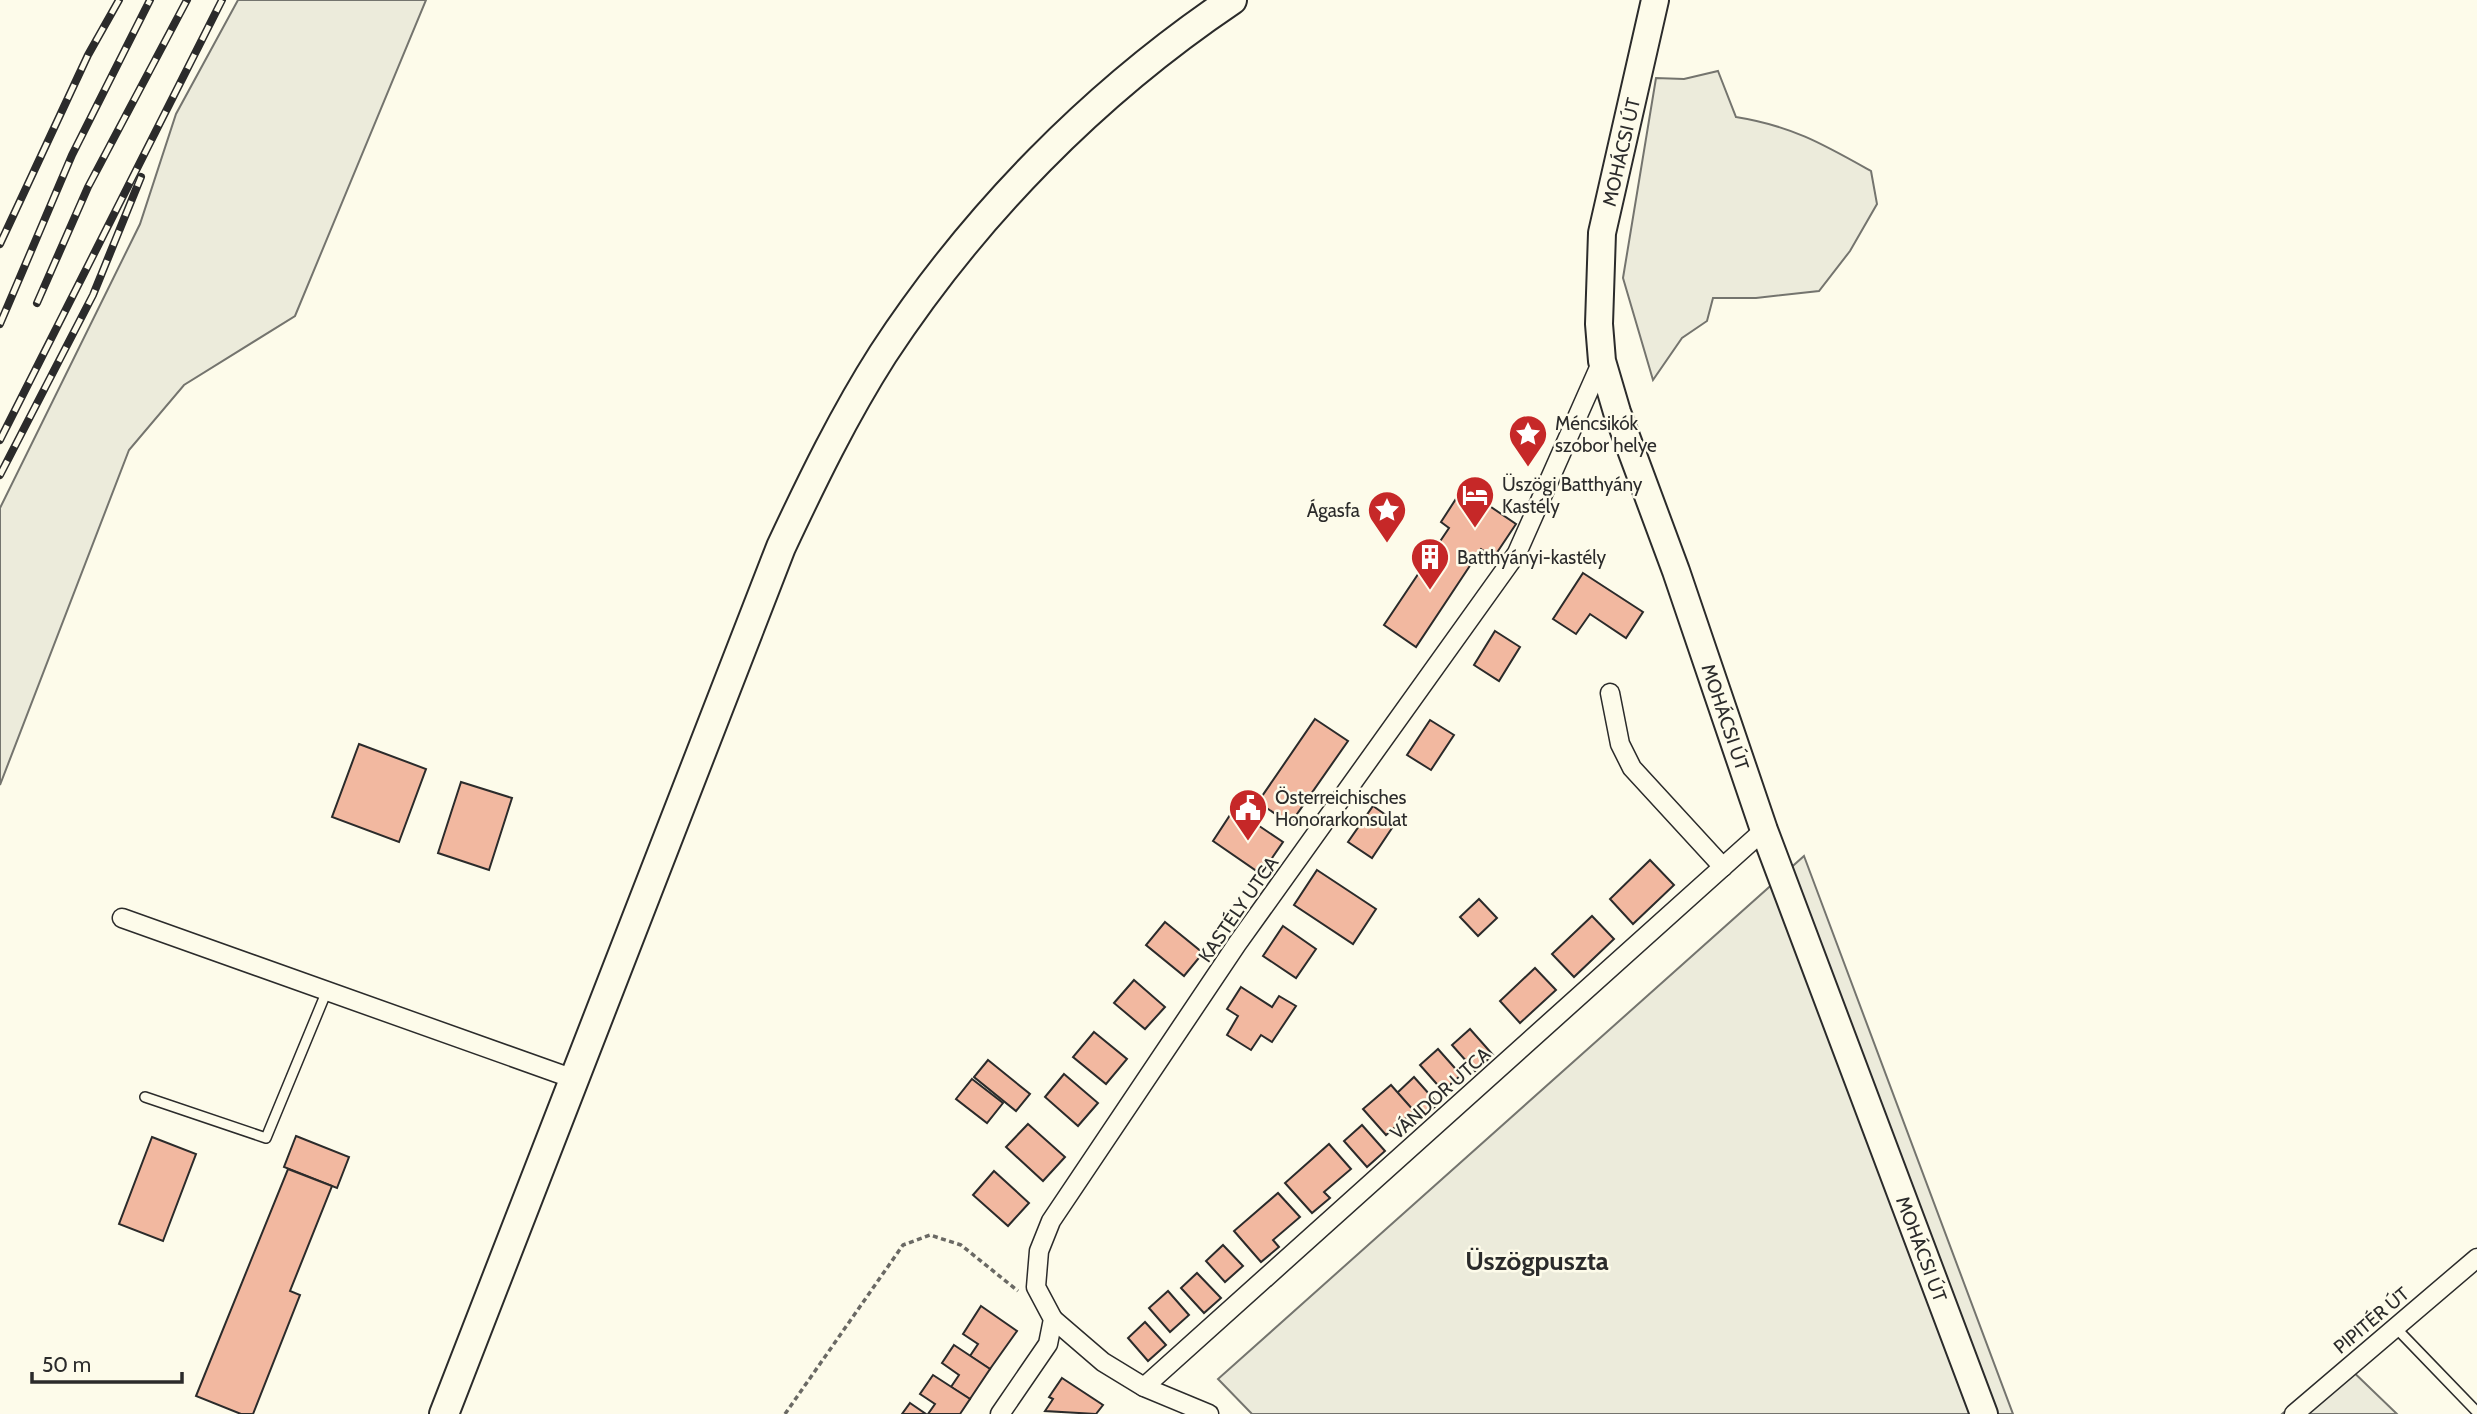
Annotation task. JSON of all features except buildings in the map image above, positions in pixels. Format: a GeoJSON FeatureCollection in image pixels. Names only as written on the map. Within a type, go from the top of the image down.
{"type":"FeatureCollection","features":[{"type":"Feature","properties":{"kind":"main road"},"geometry":{"type":"LineString","coordinates":[[444,1414],[781,547],[831,445],[883,355],[936,278],[1000,202],[1060,139],[1159,54],[1232,0]]}},
{"type":"Feature","properties":{"kind":"main road","name":"MOHÁCSI ÚT"},"geometry":{"type":"LineString","coordinates":[[1655,0],[1602,233],[1602,361],[1617,412],[1676,571],[1765,830],[1984,1414]]}},
{"type":"Feature","properties":{"kind":"street","name":"KASTÉLY UTCA"},"geometry":{"type":"LineString","coordinates":[[1053,1319],[1037,1287],[1039,1251],[1051,1221],[1237,944],[1517,553],[1602,361]]}},
{"type":"Feature","properties":{"kind":"street"},"geometry":{"type":"LineString","coordinates":[[1609,693],[1620,744],[1632,768],[1723,867]]}},
{"type":"Feature","properties":{"kind":"street","name":"VÁNDOR UTCA"},"geometry":{"type":"LineString","coordinates":[[1144,1387],[1765,830]]}},
{"type":"Feature","properties":{"kind":"street"},"geometry":{"type":"LineString","coordinates":[[122,918],[326,993],[574,1079]]}},
{"type":"Feature","properties":{"kind":"street","name":"PIPITÉR ÚT"},"geometry":{"type":"LineString","coordinates":[[2294,1414],[2477,1258]]}},
{"type":"Feature","properties":{"kind":"street"},"geometry":{"type":"LineString","coordinates":[[1000,1414],[1048,1344],[1053,1319],[1103,1362],[1144,1387],[1209,1414]]}},
{"type":"Feature","properties":{"kind":"lane"},"geometry":{"type":"LineString","coordinates":[[145,1097],[267,1138],[326,993]]}},
{"type":"Feature","properties":{"kind":"lane"},"geometry":{"type":"LineString","coordinates":[[2395,1327],[2477,1412]]}},
{"type":"Feature","properties":{"kind":"path"},"geometry":{"type":"LineString","coordinates":[[785,1414],[903,1245],[930,1235],[961,1245],[1022,1294]]}},
{"type":"Feature","properties":{"kind":"shaded area"},"geometry":{"type":"Polygon","coordinates":[[[238,0],[426,0],[295,316],[184,385],[129,450],[0,785],[0,508],[140,224],[176,114],[238,0]]]}},
{"type":"Feature","properties":{"kind":"shaded area"},"geometry":{"type":"Polygon","coordinates":[[[1718,71],[1736,117],[1774,125],[1806,137],[1871,171],[1877,204],[1850,251],[1819,291],[1756,298],[1713,298],[1707,321],[1682,338],[1653,380],[1623,278],[1656,78],[1684,79],[1718,71]]]}},
{"type":"Feature","properties":{"kind":"shaded area"},"geometry":{"type":"Polygon","coordinates":[[[1804,856],[2013,1414],[1252,1414],[1218,1379],[1804,856]]]}},
{"type":"Feature","properties":{"kind":"shaded area"},"geometry":{"type":"Polygon","coordinates":[[[2343,1362],[2397,1414],[2282,1414],[2343,1362]]]}},
{"type":"Feature","properties":{"kind":"railway"},"geometry":{"type":"LineString","coordinates":[[0,244],[88,55],[119,0]]}},
{"type":"Feature","properties":{"kind":"railway"},"geometry":{"type":"LineString","coordinates":[[0,324],[72,155],[150,0]]}},
{"type":"Feature","properties":{"kind":"railway"},"geometry":{"type":"LineString","coordinates":[[37,303],[88,187],[187,0]]}},
{"type":"Feature","properties":{"kind":"railway"},"geometry":{"type":"LineString","coordinates":[[0,440],[222,0]]}},
{"type":"Feature","properties":{"kind":"railway"},"geometry":{"type":"LineString","coordinates":[[0,475],[93,295],[141,177]]}},
{"type":"Feature","properties":{"kind":"place","name":"Méncsikók szobor helye"},"geometry":{"type":"Point","coordinates":[1528,468]}},
{"type":"Feature","properties":{"kind":"place","name":"Üszögi Batthyány Kastély"},"geometry":{"type":"Point","coordinates":[1475,529]}},
{"type":"Feature","properties":{"kind":"place","name":"Ágasfa"},"geometry":{"type":"Point","coordinates":[1387,544]}},
{"type":"Feature","properties":{"kind":"place","name":"Batthyányi-kastély"},"geometry":{"type":"Point","coordinates":[1430,591]}},
{"type":"Feature","properties":{"kind":"place","name":"Österreichisches Honorarkonsulat"},"geometry":{"type":"Point","coordinates":[1248,842]}},
{"type":"Feature","properties":{"kind":"district","name":"Üszögpuszta"},"geometry":{"type":"Point","coordinates":[1537,1261]}}]}
